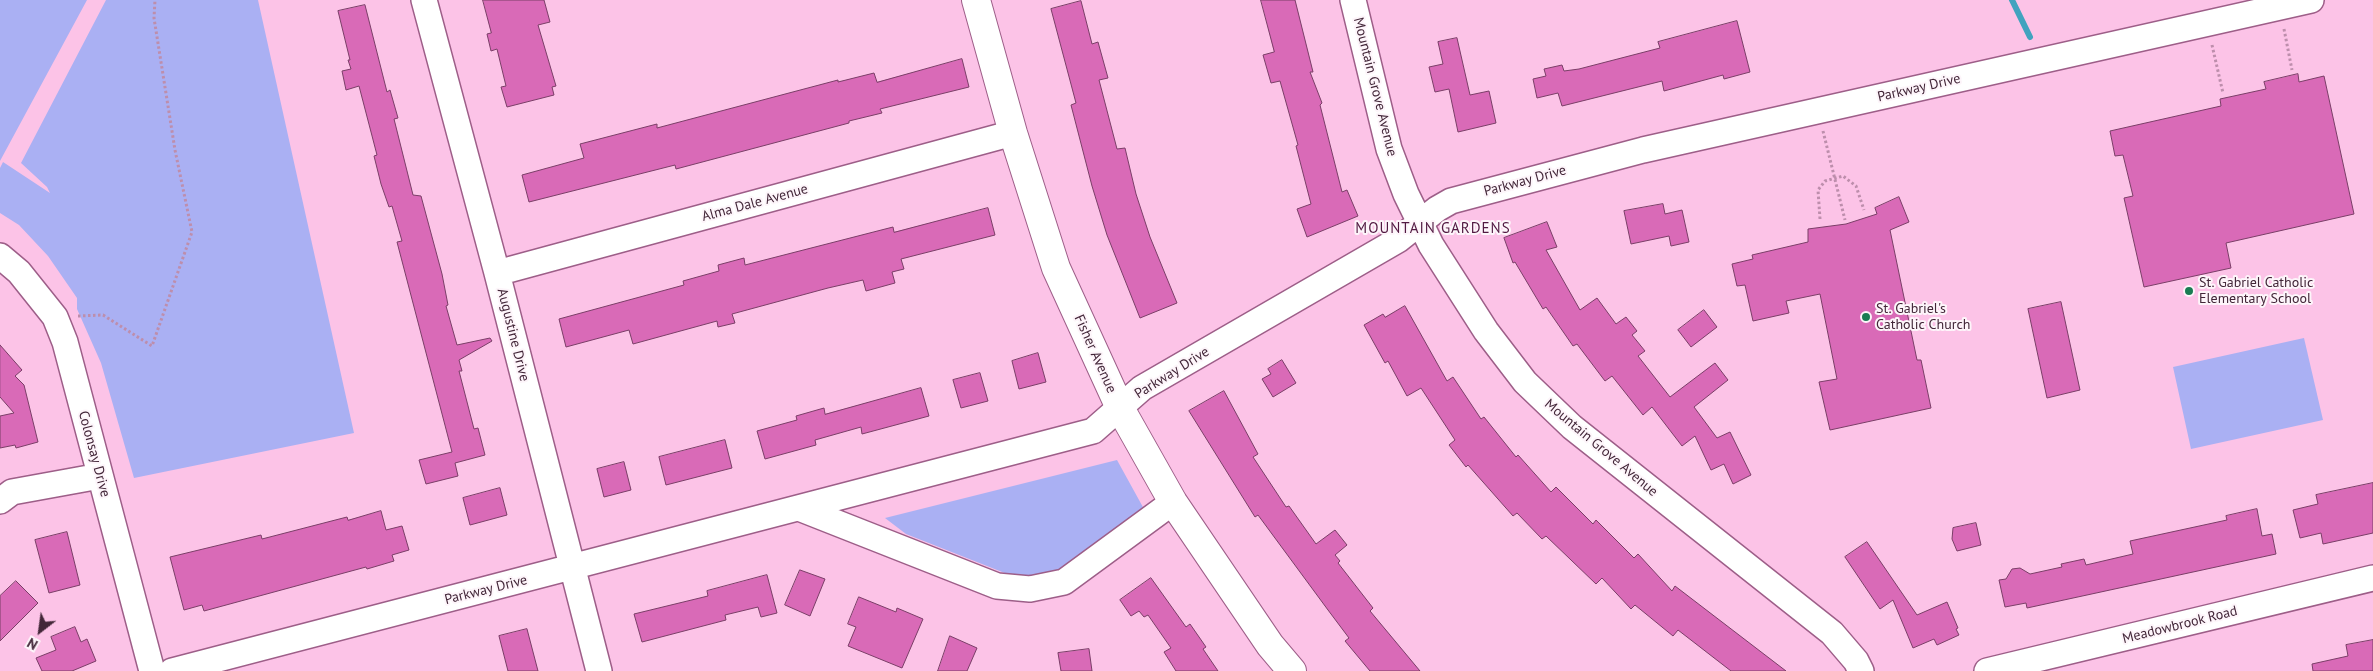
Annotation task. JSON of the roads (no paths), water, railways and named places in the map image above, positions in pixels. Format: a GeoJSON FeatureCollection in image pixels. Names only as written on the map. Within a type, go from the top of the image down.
{"type":"FeatureCollection","features":[{"type":"Feature","properties":{"kind":"street","name":"Augustine Drive"},"geometry":{"type":"LineString","coordinates":[[424,0],[497,272],[571,568],[599,671]]}},
{"type":"Feature","properties":{"kind":"street","name":"Fisher Avenue"},"geometry":{"type":"LineString","coordinates":[[976,0],[1013,133],[1056,268],[1120,408],[1173,502],[1270,645],[1292,671]]}},
{"type":"Feature","properties":{"kind":"street","name":"Mountain Grove Avenue"},"geometry":{"type":"LineString","coordinates":[[1353,0],[1388,149],[1419,223],[1486,331],[1525,382],[1586,438],[1832,632],[1856,661],[1861,671]]}},
{"type":"Feature","properties":{"kind":"street","name":"Parkway Drive"},"geometry":{"type":"LineString","coordinates":[[172,671],[1092,431],[1142,388],[1398,240],[1451,201],[1642,150],[2311,0]]}},
{"type":"Feature","properties":{"kind":"street","name":"Alma Dale Avenue"},"geometry":{"type":"LineString","coordinates":[[497,272],[1013,133]]}},
{"type":"Feature","properties":{"kind":"street","name":"Colonsay Drive"},"geometry":{"type":"LineString","coordinates":[[0,256],[19,272],[54,317],[65,342],[152,671]]}},
{"type":"Feature","properties":{"kind":"street"},"geometry":{"type":"LineString","coordinates":[[0,501],[12,492],[100,476]]}},
{"type":"Feature","properties":{"kind":"street"},"geometry":{"type":"LineString","coordinates":[[799,508],[997,586],[1030,589],[1064,582],[1173,502]]}},
{"type":"Feature","properties":{"kind":"street","name":"Meadowbrook Road"},"geometry":{"type":"LineString","coordinates":[[1987,671],[2373,578]]}},
{"type":"Feature","properties":{"kind":"waterway"},"geometry":{"type":"LineString","coordinates":[[2012,0],[2030,37]]}},
{"type":"Feature","properties":{"kind":"place","name":"St. Gabriel Catholic Elementary School"},"geometry":{"type":"Point","coordinates":[2189,291]}},
{"type":"Feature","properties":{"kind":"place","name":"St. Gabriel's Catholic Church"},"geometry":{"type":"Point","coordinates":[1866,317]}},
{"type":"Feature","properties":{"kind":"district","name":"MOUNTAIN GARDENS"},"geometry":{"type":"Point","coordinates":[1433,229]}}]}
